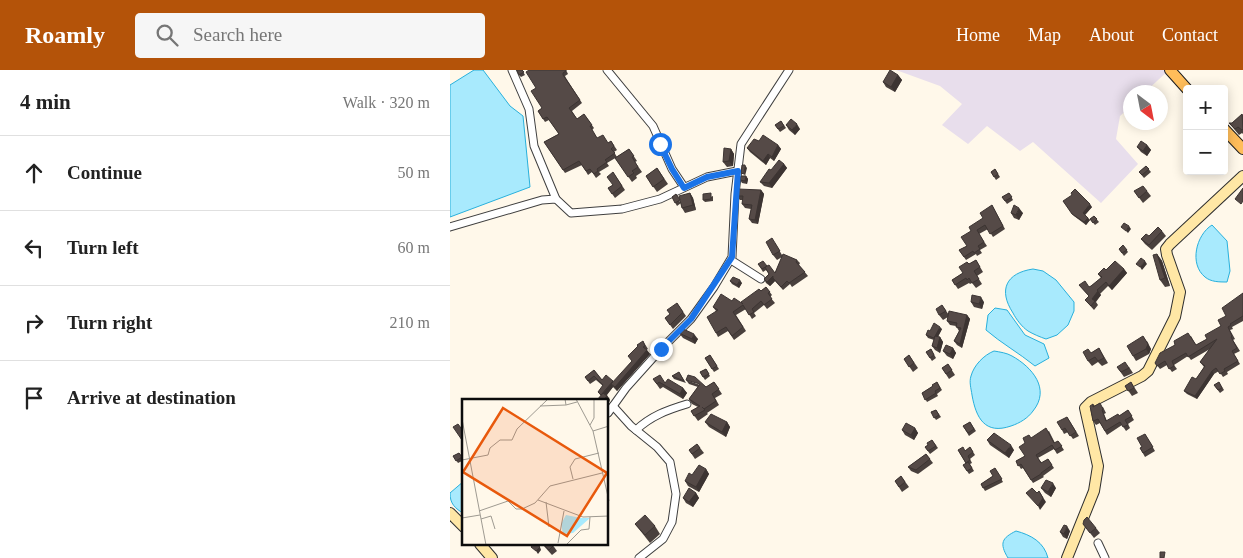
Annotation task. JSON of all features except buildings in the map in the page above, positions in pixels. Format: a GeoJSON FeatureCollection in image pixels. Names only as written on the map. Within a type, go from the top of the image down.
{"type":"FeatureCollection","features":[{"type":"Feature","properties":{"kind":"main road"},"geometry":{"type":"LineString","coordinates":[[1170,70],[1183,85]]}},
{"type":"Feature","properties":{"kind":"main road"},"geometry":{"type":"LineString","coordinates":[[1225,130],[1243,149]]}},
{"type":"Feature","properties":{"kind":"street"},"geometry":{"type":"LineString","coordinates":[[512,70],[529,109],[534,146],[556,200],[571,213],[622,209],[660,199],[707,177],[738,171]]}},
{"type":"Feature","properties":{"kind":"street"},"geometry":{"type":"LineString","coordinates":[[607,70],[653,126],[672,169],[684,188]]}},
{"type":"Feature","properties":{"kind":"street"},"geometry":{"type":"LineString","coordinates":[[609,412],[661,349],[691,319],[731,260],[741,144],[789,70]]}},
{"type":"Feature","properties":{"kind":"street"},"geometry":{"type":"LineString","coordinates":[[1067,558],[1094,491],[1098,466],[1085,408],[1091,402],[1142,376],[1148,371],[1175,317],[1180,292],[1166,249],[1243,176]]}},
{"type":"Feature","properties":{"kind":"street"},"geometry":{"type":"LineString","coordinates":[[450,227],[542,200],[556,200]]}},
{"type":"Feature","properties":{"kind":"street"},"geometry":{"type":"LineString","coordinates":[[731,260],[761,279]]}},
{"type":"Feature","properties":{"kind":"street"},"geometry":{"type":"LineString","coordinates":[[636,430],[662,411],[686,404]]}},
{"type":"Feature","properties":{"kind":"street"},"geometry":{"type":"LineString","coordinates":[[613,406],[636,430],[657,447],[670,462],[676,494],[672,522],[663,539],[639,558]]}},
{"type":"Feature","properties":{"kind":"street"},"geometry":{"type":"LineString","coordinates":[[450,513],[462,526]]}},
{"type":"Feature","properties":{"kind":"street"},"geometry":{"type":"LineString","coordinates":[[1098,543],[1105,558]]}},
{"type":"Feature","properties":{"kind":"street"},"geometry":{"type":"LineString","coordinates":[[482,546],[492,558]]}},
{"type":"Feature","properties":{"kind":"shaded area"},"geometry":{"type":"Polygon","coordinates":[[[896,70],[1169,70],[1153,85],[1123,85],[1123,113],[1120,116],[1116,139],[1138,164],[1101,203],[1033,142],[1020,151],[987,126],[968,144],[942,125],[962,104],[940,86],[896,70]]]}},
{"type":"Feature","properties":{"kind":"water"},"geometry":{"type":"Polygon","coordinates":[[[474,70],[483,70],[510,106],[523,116],[530,187],[450,217],[450,85],[474,70]]]}},
{"type":"Feature","properties":{"kind":"water"},"geometry":{"type":"Polygon","coordinates":[[[1212,225],[1227,241],[1230,271],[1227,282],[1207,279],[1197,265],[1196,250],[1199,242],[1206,230],[1212,225]]]}},
{"type":"Feature","properties":{"kind":"water"},"geometry":{"type":"Polygon","coordinates":[[[1033,269],[1043,271],[1056,280],[1074,302],[1074,311],[1068,325],[1057,335],[1046,339],[1030,332],[1021,325],[1008,305],[1006,297],[1007,284],[1011,279],[1016,274],[1033,269]]]}},
{"type":"Feature","properties":{"kind":"water"},"geometry":{"type":"Polygon","coordinates":[[[995,308],[1007,310],[1025,335],[1044,344],[1049,358],[1035,366],[986,330],[988,315],[995,308]]]}},
{"type":"Feature","properties":{"kind":"water"},"geometry":{"type":"Polygon","coordinates":[[[994,351],[1008,354],[1026,366],[1037,379],[1040,387],[1038,403],[1031,414],[1018,423],[1002,428],[988,426],[979,417],[970,385],[972,372],[977,364],[994,351]]]}},
{"type":"Feature","properties":{"kind":"water"},"geometry":{"type":"Polygon","coordinates":[[[462,483],[462,513],[454,505],[450,493],[462,483]]]}},
{"type":"Feature","properties":{"kind":"water"},"geometry":{"type":"Polygon","coordinates":[[[1016,531],[1040,543],[1048,558],[1008,558],[1003,548],[1003,542],[1016,531]]]}},
{"type":"Feature","properties":{"kind":"route"},"geometry":{"type":"LineString","coordinates":[[660,144],[684,188],[707,177],[738,171],[732,257],[714,287],[691,319],[661,349]]}}]}
